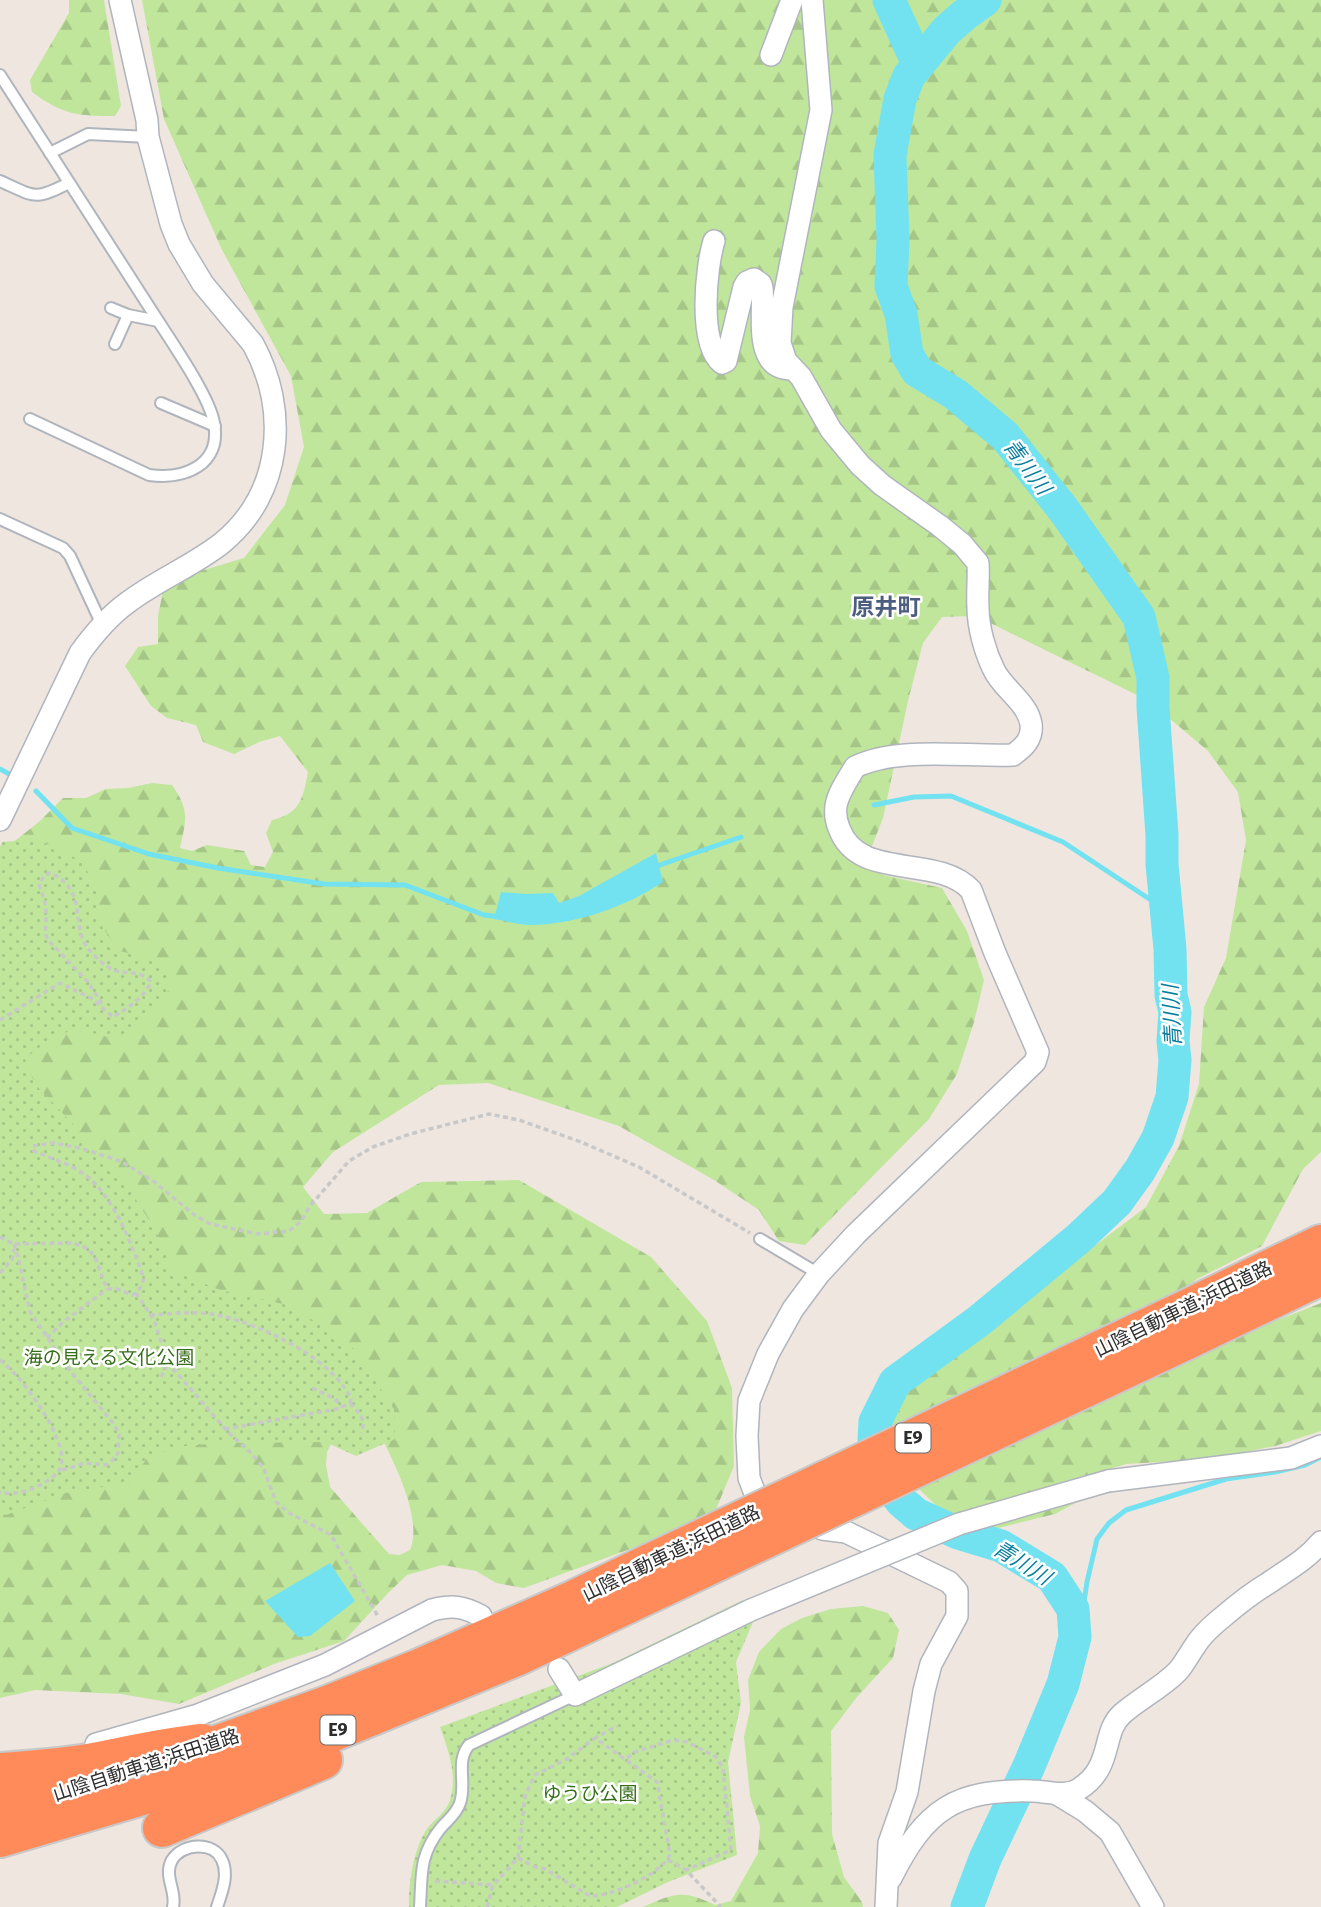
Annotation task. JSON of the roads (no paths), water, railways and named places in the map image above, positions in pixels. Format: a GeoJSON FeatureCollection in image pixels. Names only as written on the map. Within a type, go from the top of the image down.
{"type":"FeatureCollection","features":[{"type":"Feature","properties":{"kind":"highway"},"geometry":{"type":"LineString","coordinates":[[1280,1262],[1321,1238]]}},
{"type":"Feature","properties":{"kind":"highway","name":"山陰自動車道;浜田道路"},"geometry":{"type":"LineString","coordinates":[[1179,1328],[1280,1262],[1321,1244]]}},
{"type":"Feature","properties":{"kind":"highway","name":"山陰自動車道;浜田道路"},"geometry":{"type":"LineString","coordinates":[[0,1838],[179,1785],[335,1731],[516,1657],[652,1582],[1179,1328],[1321,1276]]}},
{"type":"Feature","properties":{"kind":"highway"},"geometry":{"type":"LineString","coordinates":[[162,1828],[407,1723],[509,1672],[652,1582]]}},
{"type":"Feature","properties":{"kind":"highway","name":"山陰自動車道;浜田道路"},"geometry":{"type":"LineString","coordinates":[[0,1809],[101,1783],[230,1739],[330,1704],[417,1669],[575,1599],[652,1582]]}},
{"type":"Feature","properties":{"kind":"highway"},"geometry":{"type":"LineString","coordinates":[[0,1772],[87,1763],[154,1748],[230,1739]]}},
{"type":"Feature","properties":{"kind":"street"},"geometry":{"type":"LineString","coordinates":[[0,820],[74,664],[103,627],[127,603],[219,545],[239,527],[263,488],[272,462],[276,432],[274,398],[264,365],[253,344],[190,264],[171,225],[148,138],[148,120],[120,0]]}},
{"type":"Feature","properties":{"kind":"street"},"geometry":{"type":"LineString","coordinates":[[771,55],[792,0]]}},
{"type":"Feature","properties":{"kind":"street"},"geometry":{"type":"LineString","coordinates":[[812,0],[821,110],[782,307],[780,343],[786,361],[801,377],[831,430],[860,465],[882,485],[962,544],[978,563],[978,610],[989,656],[1002,684],[1025,710],[1031,723],[1030,737],[1023,748],[1013,755],[927,754],[864,763],[855,767],[839,797],[836,819],[841,834],[851,847],[868,858],[934,870],[965,883],[971,890],[1038,1052],[1035,1062],[856,1234],[819,1274],[793,1308],[778,1334],[749,1401],[749,1478],[756,1496],[822,1529],[846,1532],[949,1582],[957,1591],[957,1616],[931,1664],[923,1691],[907,1792],[889,1843],[886,1897]]}},
{"type":"Feature","properties":{"kind":"street"},"geometry":{"type":"LineString","coordinates":[[714,241],[708,261],[706,296],[710,341],[717,359],[722,363],[726,361],[744,287],[754,279],[762,288],[765,350],[774,363],[793,369]]}},
{"type":"Feature","properties":{"kind":"street"},"geometry":{"type":"LineString","coordinates":[[559,1669],[575,1695],[751,1610],[959,1524],[1108,1481],[1291,1458],[1321,1446]]}},
{"type":"Feature","properties":{"kind":"street"},"geometry":{"type":"LineString","coordinates":[[886,1897],[904,1851],[933,1817],[951,1803],[976,1794],[1034,1790],[1057,1794],[1077,1791],[1100,1768],[1107,1755],[1114,1723],[1178,1672],[1197,1642],[1221,1618],[1268,1583],[1291,1570],[1321,1542]]}},
{"type":"Feature","properties":{"kind":"street"},"geometry":{"type":"LineString","coordinates":[[0,1754],[99,1744],[198,1715],[325,1665],[432,1610],[449,1605],[466,1608],[481,1616]]}},
{"type":"Feature","properties":{"kind":"street"},"geometry":{"type":"LineString","coordinates":[[1057,1794],[1085,1811],[1110,1832],[1153,1907]]}},
{"type":"Feature","properties":{"kind":"lane"},"geometry":{"type":"LineString","coordinates":[[0,75],[158,321],[209,406],[215,426],[215,440],[204,462],[184,475],[162,477],[149,475],[30,419]]}},
{"type":"Feature","properties":{"kind":"lane"},"geometry":{"type":"LineString","coordinates":[[50,153],[88,134],[148,138]]}},
{"type":"Feature","properties":{"kind":"lane"},"geometry":{"type":"LineString","coordinates":[[0,181],[34,197],[44,196],[69,183]]}},
{"type":"Feature","properties":{"kind":"lane"},"geometry":{"type":"LineString","coordinates":[[111,307],[128,315],[158,321]]}},
{"type":"Feature","properties":{"kind":"lane"},"geometry":{"type":"LineString","coordinates":[[115,344],[128,315]]}},
{"type":"Feature","properties":{"kind":"lane"},"geometry":{"type":"LineString","coordinates":[[161,403],[215,426]]}},
{"type":"Feature","properties":{"kind":"lane"},"geometry":{"type":"LineString","coordinates":[[0,519],[63,548],[70,555],[103,627]]}},
{"type":"Feature","properties":{"kind":"lane"},"geometry":{"type":"LineString","coordinates":[[760,1239],[819,1274]]}},
{"type":"Feature","properties":{"kind":"lane"},"geometry":{"type":"LineString","coordinates":[[420,1907],[423,1858],[430,1842],[460,1805],[463,1791],[461,1763],[469,1745],[575,1695]]}},
{"type":"Feature","properties":{"kind":"lane"},"geometry":{"type":"LineString","coordinates":[[173,1907],[169,1870],[173,1859],[181,1850],[195,1846],[219,1854],[224,1862],[226,1875],[217,1907]]}},
{"type":"Feature","properties":{"kind":"water"},"geometry":{"type":"Polygon","coordinates":[[[656,853],[663,882],[617,906],[583,918],[549,924],[526,925],[494,919],[501,892],[553,893],[559,903],[579,896],[656,853]]]}},
{"type":"Feature","properties":{"kind":"water"},"geometry":{"type":"Polygon","coordinates":[[[330,1563],[355,1601],[310,1636],[298,1637],[265,1601],[330,1563]]]}},
{"type":"Feature","properties":{"kind":"waterway"},"geometry":{"type":"LineString","coordinates":[[889,0],[918,64]]}},
{"type":"Feature","properties":{"kind":"waterway","name":"青川川"},"geometry":{"type":"LineString","coordinates":[[967,1907],[985,1859],[1029,1766],[1063,1684],[1075,1637],[1073,1609],[1052,1577],[1001,1546],[958,1533],[916,1514],[901,1501],[879,1471],[874,1439],[875,1422],[895,1382],[980,1320],[1079,1238],[1117,1202],[1140,1170],[1158,1138],[1172,1097],[1175,1060],[1175,1012],[1171,995],[1170,949],[1162,864],[1153,678],[1139,617],[1063,509],[1005,436],[955,394],[917,371],[907,354],[901,314],[891,286],[893,240],[890,155],[900,99],[909,76],[947,30],[985,0]]}},
{"type":"Feature","properties":{"kind":"waterway"},"geometry":{"type":"LineString","coordinates":[[0,769],[9,774]]}},
{"type":"Feature","properties":{"kind":"waterway"},"geometry":{"type":"LineString","coordinates":[[36,791],[72,828],[149,854],[218,868],[324,884],[405,885],[484,915],[501,917]]}},
{"type":"Feature","properties":{"kind":"waterway"},"geometry":{"type":"LineString","coordinates":[[874,805],[914,797],[951,796],[1063,842],[1166,910]]}},
{"type":"Feature","properties":{"kind":"waterway"},"geometry":{"type":"LineString","coordinates":[[654,867],[741,837]]}},
{"type":"Feature","properties":{"kind":"waterway"},"geometry":{"type":"LineString","coordinates":[[1075,1637],[1081,1622],[1097,1539],[1109,1523],[1126,1510],[1226,1479],[1275,1472],[1305,1465],[1321,1457]]}},
{"type":"Feature","properties":{"kind":"district","name":"原井町"},"geometry":{"type":"Point","coordinates":[886,607]}},
{"type":"Feature","properties":{"kind":"park label","name":"海の見える文化公園"},"geometry":{"type":"Point","coordinates":[109,1357]}},
{"type":"Feature","properties":{"kind":"park label","name":"ゆうひ公園"},"geometry":{"type":"Point","coordinates":[590,1793]}}]}
